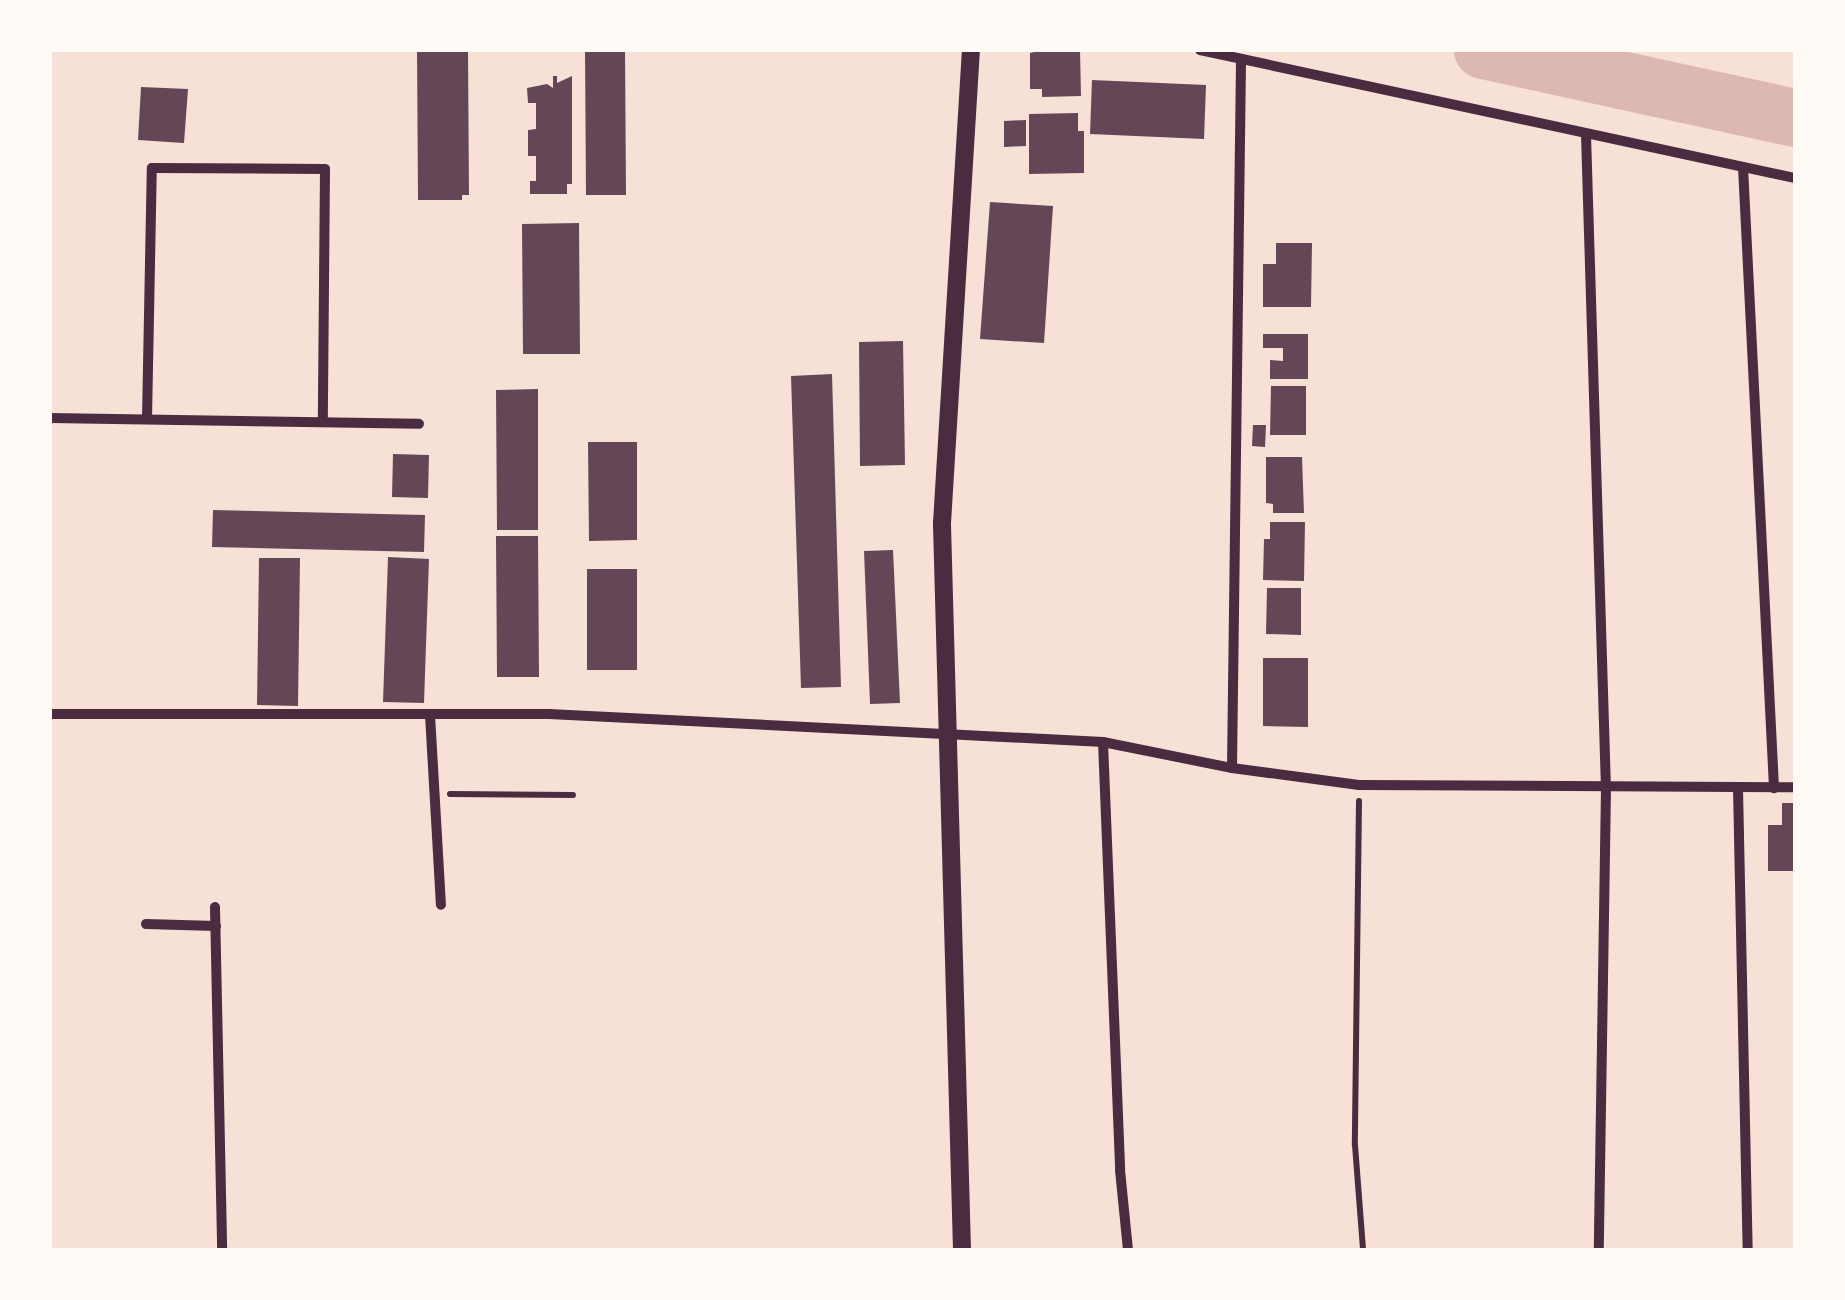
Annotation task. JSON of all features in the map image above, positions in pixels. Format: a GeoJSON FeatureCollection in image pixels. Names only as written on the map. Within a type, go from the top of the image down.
{"type":"FeatureCollection","features":[{"type":"Feature","properties":{"kind":"street"},"geometry":{"type":"LineString","coordinates":[[962,1250],[942,523],[972,50]]}},
{"type":"Feature","properties":{"kind":"street"},"geometry":{"type":"LineString","coordinates":[[1200,50],[1795,178]]}},
{"type":"Feature","properties":{"kind":"street"},"geometry":{"type":"LineString","coordinates":[[1232,768],[1241,59]]}},
{"type":"Feature","properties":{"kind":"street"},"geometry":{"type":"LineString","coordinates":[[1586,135],[1606,788],[1600,1250]]}},
{"type":"Feature","properties":{"kind":"street"},"geometry":{"type":"LineString","coordinates":[[1743,167],[1774,788]]}},
{"type":"Feature","properties":{"kind":"street"},"geometry":{"type":"LineString","coordinates":[[147,419],[152,168],[324,169],[323,422]]}},
{"type":"Feature","properties":{"kind":"street"},"geometry":{"type":"LineString","coordinates":[[50,418],[419,424]]}},
{"type":"Feature","properties":{"kind":"street"},"geometry":{"type":"LineString","coordinates":[[50,714],[549,714],[946,731],[1103,742],[1232,768],[1359,785],[1795,787]]}},
{"type":"Feature","properties":{"kind":"street"},"geometry":{"type":"LineString","coordinates":[[430,715],[441,906]]}},
{"type":"Feature","properties":{"kind":"street"},"geometry":{"type":"LineString","coordinates":[[1103,742],[1128,1250]]}},
{"type":"Feature","properties":{"kind":"street"},"geometry":{"type":"LineString","coordinates":[[1738,788],[1748,1250]]}},
{"type":"Feature","properties":{"kind":"street"},"geometry":{"type":"LineString","coordinates":[[215,907],[222,1250]]}},
{"type":"Feature","properties":{"kind":"street"},"geometry":{"type":"LineString","coordinates":[[146,924],[216,926]]}},
{"type":"Feature","properties":{"kind":"path"},"geometry":{"type":"LineString","coordinates":[[1359,785],[1355,1145],[1363,1250]]}},
{"type":"Feature","properties":{"kind":"path"},"geometry":{"type":"LineString","coordinates":[[434,794],[574,795]]}},
{"type":"Feature","properties":{"kind":"building"},"geometry":{"type":"Polygon","coordinates":[[[417,50],[468,50],[469,195],[462,195],[462,200],[418,200],[417,50]]]}},
{"type":"Feature","properties":{"kind":"building"},"geometry":{"type":"Polygon","coordinates":[[[585,50],[625,50],[626,195],[586,195],[585,50]]]}},
{"type":"Feature","properties":{"kind":"building"},"geometry":{"type":"Polygon","coordinates":[[[1080,50],[1081,96],[1042,97],[1042,89],[1030,89],[1030,53],[1080,50]]]}},
{"type":"Feature","properties":{"kind":"building"},"geometry":{"type":"Polygon","coordinates":[[[553,76],[557,76],[557,83],[572,76],[572,184],[567,184],[567,194],[530,194],[530,181],[536,181],[536,156],[528,156],[528,130],[536,129],[536,103],[528,103],[527,88],[547,84],[553,88],[553,76]]]}},
{"type":"Feature","properties":{"kind":"building"},"geometry":{"type":"Polygon","coordinates":[[[1092,80],[1206,85],[1204,139],[1090,134],[1092,80]]]}},
{"type":"Feature","properties":{"kind":"building"},"geometry":{"type":"Polygon","coordinates":[[[141,87],[188,89],[184,143],[138,140],[141,87]]]}},
{"type":"Feature","properties":{"kind":"building"},"geometry":{"type":"Polygon","coordinates":[[[1078,113],[1078,131],[1084,131],[1084,173],[1029,174],[1029,114],[1078,113]]]}},
{"type":"Feature","properties":{"kind":"building"},"geometry":{"type":"Polygon","coordinates":[[[1026,120],[1026,146],[1004,147],[1004,121],[1026,120]]]}},
{"type":"Feature","properties":{"kind":"building"},"geometry":{"type":"Polygon","coordinates":[[[990,202],[1053,206],[1044,343],[980,339],[990,202]]]}},
{"type":"Feature","properties":{"kind":"building"},"geometry":{"type":"Polygon","coordinates":[[[579,223],[580,354],[523,354],[522,224],[579,223]]]}},
{"type":"Feature","properties":{"kind":"building"},"geometry":{"type":"Polygon","coordinates":[[[1276,243],[1312,243],[1311,307],[1263,307],[1263,264],[1276,264],[1276,243]]]}},
{"type":"Feature","properties":{"kind":"building"},"geometry":{"type":"Polygon","coordinates":[[[1263,334],[1308,334],[1308,379],[1270,379],[1270,360],[1283,361],[1283,348],[1263,348],[1263,334]]]}},
{"type":"Feature","properties":{"kind":"building"},"geometry":{"type":"Polygon","coordinates":[[[903,341],[905,465],[860,466],[859,342],[903,341]]]}},
{"type":"Feature","properties":{"kind":"building"},"geometry":{"type":"Polygon","coordinates":[[[832,374],[841,687],[801,688],[791,376],[832,374]]]}},
{"type":"Feature","properties":{"kind":"building"},"geometry":{"type":"Polygon","coordinates":[[[1271,386],[1306,386],[1306,435],[1270,435],[1271,386]]]}},
{"type":"Feature","properties":{"kind":"building"},"geometry":{"type":"Polygon","coordinates":[[[538,389],[538,530],[497,530],[496,390],[538,389]]]}},
{"type":"Feature","properties":{"kind":"building"},"geometry":{"type":"Polygon","coordinates":[[[1253,425],[1266,425],[1265,447],[1252,446],[1253,425]]]}},
{"type":"Feature","properties":{"kind":"building"},"geometry":{"type":"Polygon","coordinates":[[[588,442],[637,442],[637,540],[589,541],[588,442]]]}},
{"type":"Feature","properties":{"kind":"building"},"geometry":{"type":"Polygon","coordinates":[[[393,454],[429,455],[428,498],[392,497],[393,454]]]}},
{"type":"Feature","properties":{"kind":"building"},"geometry":{"type":"Polygon","coordinates":[[[1266,457],[1302,457],[1304,513],[1273,513],[1273,504],[1266,503],[1266,457]]]}},
{"type":"Feature","properties":{"kind":"building"},"geometry":{"type":"Polygon","coordinates":[[[213,510],[425,515],[424,552],[212,547],[213,510]]]}},
{"type":"Feature","properties":{"kind":"building"},"geometry":{"type":"Polygon","coordinates":[[[1270,522],[1305,522],[1304,581],[1263,580],[1264,539],[1270,539],[1270,522]]]}},
{"type":"Feature","properties":{"kind":"building"},"geometry":{"type":"Polygon","coordinates":[[[496,536],[538,536],[539,677],[497,677],[496,536]]]}},
{"type":"Feature","properties":{"kind":"building"},"geometry":{"type":"Polygon","coordinates":[[[893,550],[900,703],[870,704],[864,551],[893,550]]]}},
{"type":"Feature","properties":{"kind":"building"},"geometry":{"type":"Polygon","coordinates":[[[388,557],[429,559],[424,703],[383,702],[388,557]]]}},
{"type":"Feature","properties":{"kind":"building"},"geometry":{"type":"Polygon","coordinates":[[[259,558],[300,558],[298,706],[257,705],[259,558]]]}},
{"type":"Feature","properties":{"kind":"building"},"geometry":{"type":"Polygon","coordinates":[[[587,569],[637,569],[637,670],[587,670],[587,569]]]}},
{"type":"Feature","properties":{"kind":"building"},"geometry":{"type":"Polygon","coordinates":[[[1267,588],[1301,588],[1301,635],[1266,634],[1267,588]]]}},
{"type":"Feature","properties":{"kind":"building"},"geometry":{"type":"Polygon","coordinates":[[[1263,658],[1308,658],[1308,727],[1263,726],[1263,658]]]}},
{"type":"Feature","properties":{"kind":"building"},"geometry":{"type":"Polygon","coordinates":[[[1782,803],[1795,803],[1795,871],[1768,871],[1768,825],[1782,825],[1782,803]]]}},
{"type":"Feature","properties":{"kind":"waterway"},"geometry":{"type":"LineString","coordinates":[[1483,50],[1795,118]]}}]}
